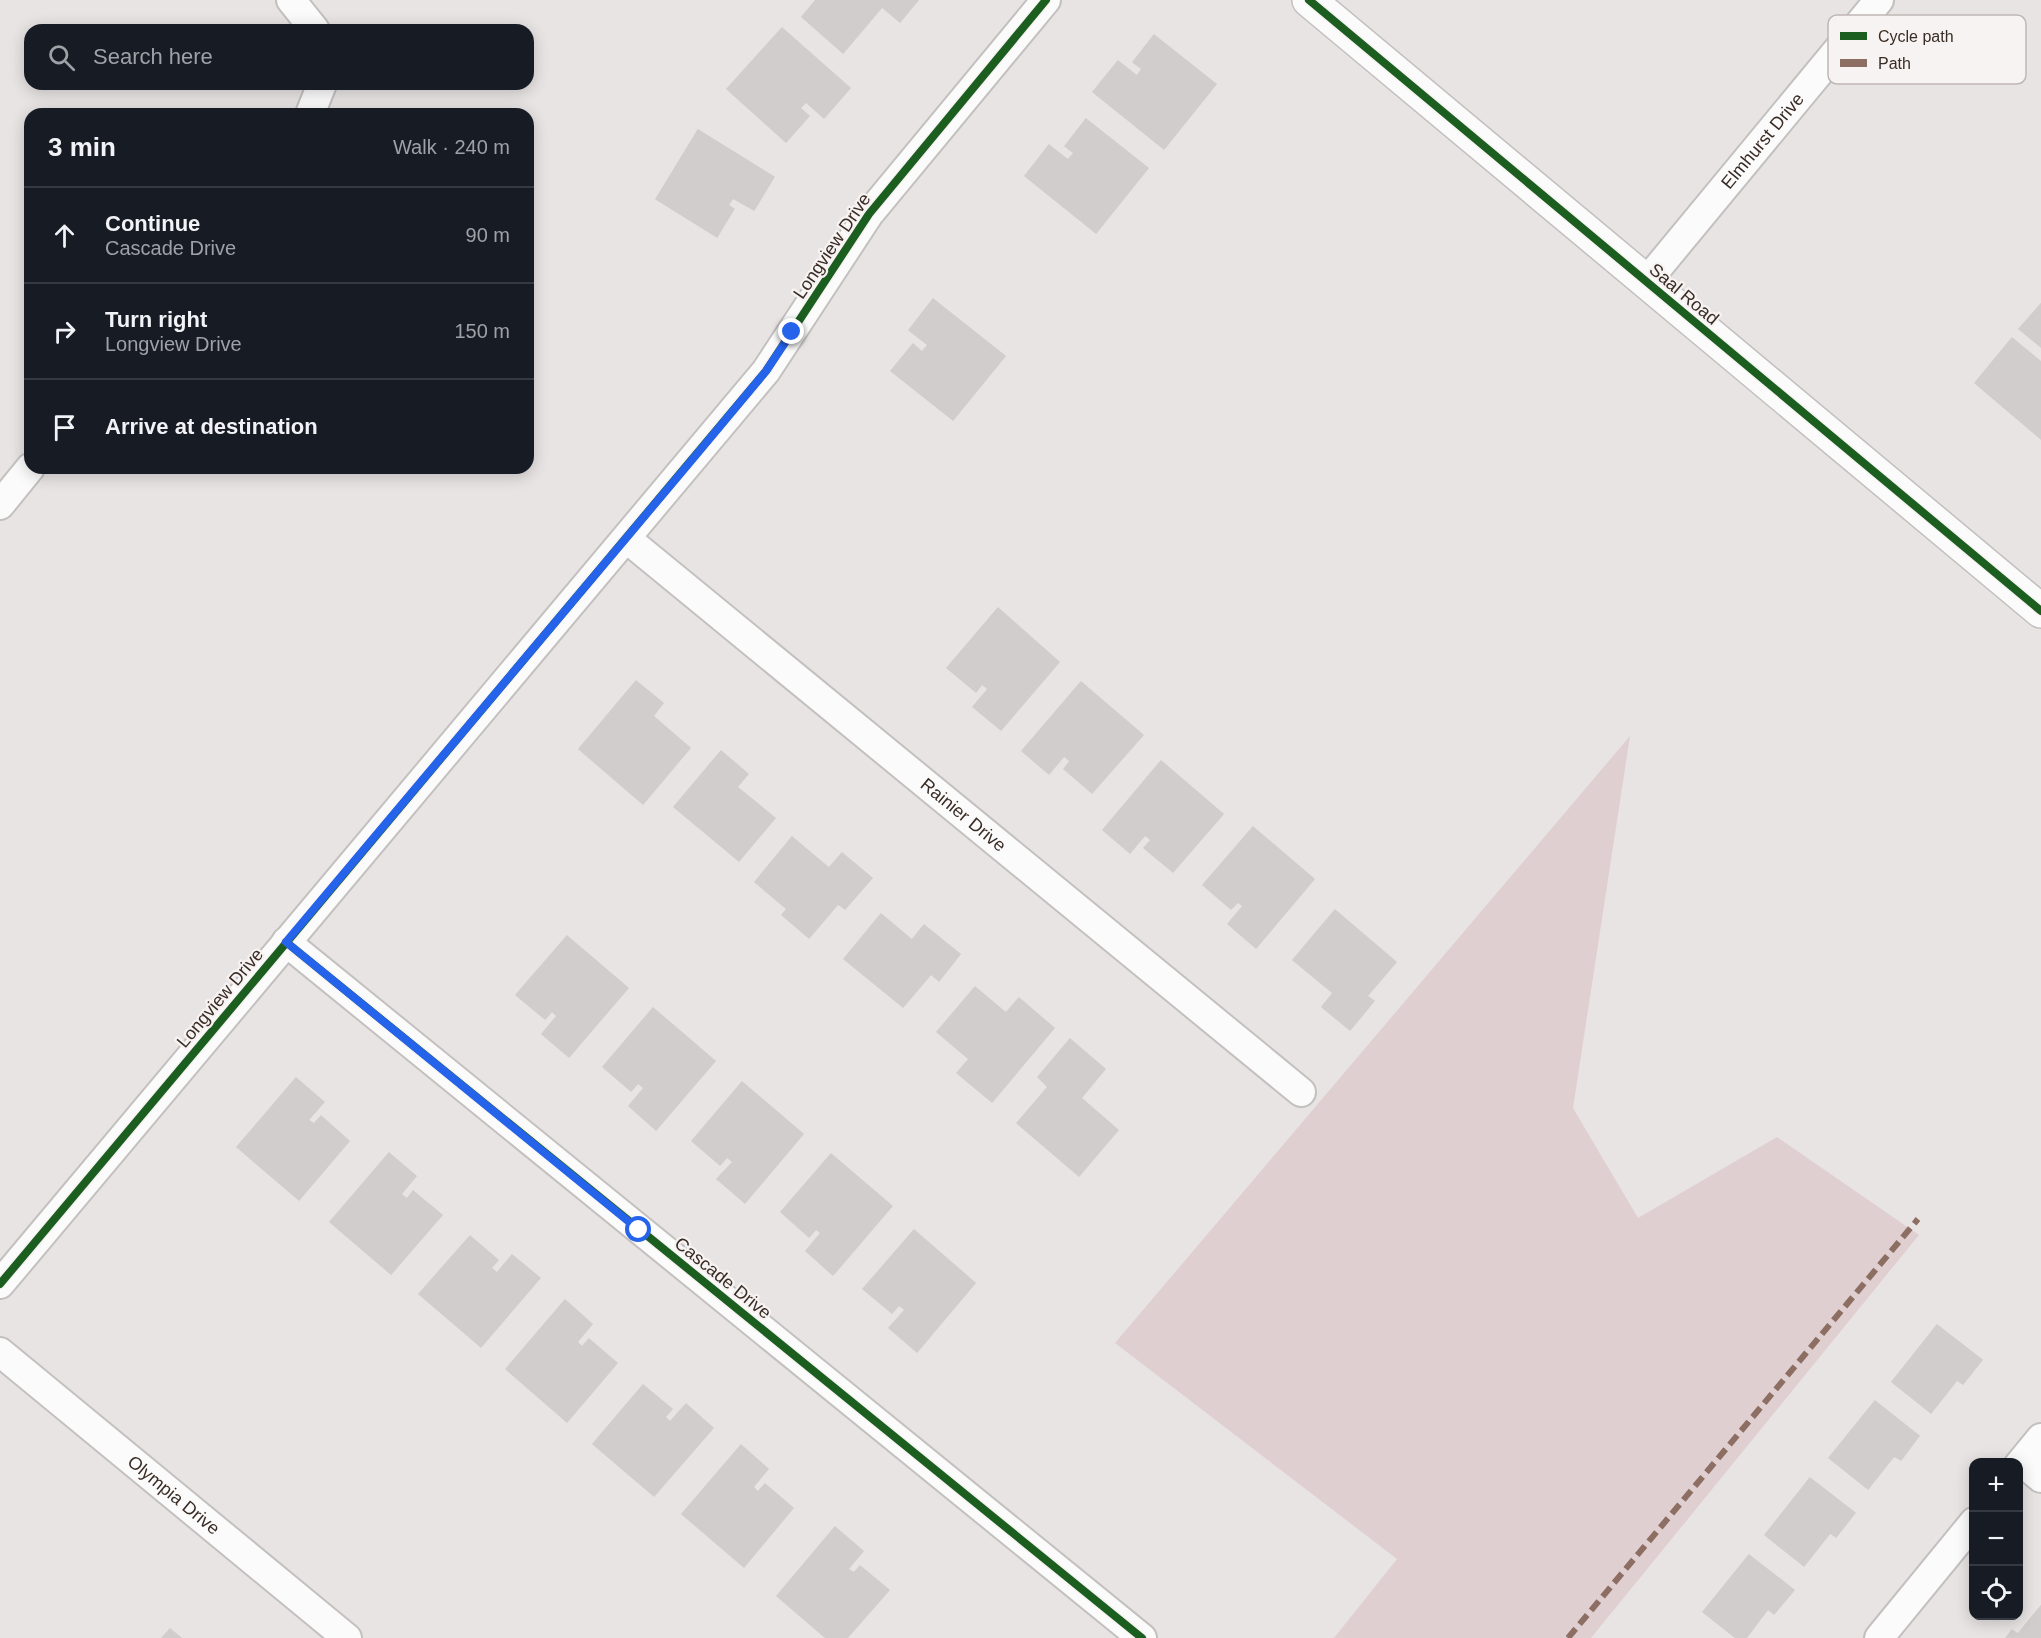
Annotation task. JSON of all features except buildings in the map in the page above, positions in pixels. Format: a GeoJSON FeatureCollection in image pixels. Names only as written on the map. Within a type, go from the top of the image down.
{"type":"FeatureCollection","features":[{"type":"Feature","properties":{"kind":"street"},"geometry":{"type":"LineString","coordinates":[[291,0],[310,24]]}},
{"type":"Feature","properties":{"kind":"street","name":"Longview Drive"},"geometry":{"type":"LineString","coordinates":[[0,1284],[766,371],[869,214],[1046,0]]}},
{"type":"Feature","properties":{"kind":"street","name":"Saal Road"},"geometry":{"type":"LineString","coordinates":[[1309,0],[1646,282],[2037,599]]}},
{"type":"Feature","properties":{"kind":"street","name":"Elmhurst Drive"},"geometry":{"type":"LineString","coordinates":[[1867,15],[1879,0]]}},
{"type":"Feature","properties":{"kind":"street","name":"Elmhurst Drive"},"geometry":{"type":"LineString","coordinates":[[1646,282],[1828,62]]}},
{"type":"Feature","properties":{"kind":"street"},"geometry":{"type":"LineString","coordinates":[[312,108],[320,90]]}},
{"type":"Feature","properties":{"kind":"street"},"geometry":{"type":"LineString","coordinates":[[0,505],[25,474]]}},
{"type":"Feature","properties":{"kind":"street","name":"Rainier Drive"},"geometry":{"type":"LineString","coordinates":[[627,539],[1301,1092]]}},
{"type":"Feature","properties":{"kind":"street","name":"Cascade Drive"},"geometry":{"type":"LineString","coordinates":[[286,942],[1142,1638]]}},
{"type":"Feature","properties":{"kind":"street","name":"Olympia Drive"},"geometry":{"type":"LineString","coordinates":[[0,1352],[347,1638]]}},
{"type":"Feature","properties":{"kind":"street"},"geometry":{"type":"LineString","coordinates":[[2027,1469],[2041,1438]]}},
{"type":"Feature","properties":{"kind":"street"},"geometry":{"type":"LineString","coordinates":[[1880,1638],[1969,1528]]}},
{"type":"Feature","properties":{"kind":"shaded area"},"geometry":{"type":"Polygon","coordinates":[[[1630,736],[1573,1108],[1638,1218],[1777,1137],[1919,1235],[1591,1638],[1334,1638],[1397,1559],[1115,1343],[1630,736]]]}},
{"type":"Feature","properties":{"kind":"marked path"},"geometry":{"type":"LineString","coordinates":[[1568,1638],[1918,1219]]}},
{"type":"Feature","properties":{"kind":"cycle path"},"geometry":{"type":"LineString","coordinates":[[0,1284],[766,371],[869,214],[1046,0]]}},
{"type":"Feature","properties":{"kind":"cycle path"},"geometry":{"type":"LineString","coordinates":[[1309,0],[2041,611]]}},
{"type":"Feature","properties":{"kind":"cycle path"},"geometry":{"type":"LineString","coordinates":[[286,942],[1142,1638]]}},
{"type":"Feature","properties":{"kind":"route"},"geometry":{"type":"LineString","coordinates":[[639,1230],[286,942],[627,539],[766,371],[792,332]]}}]}
